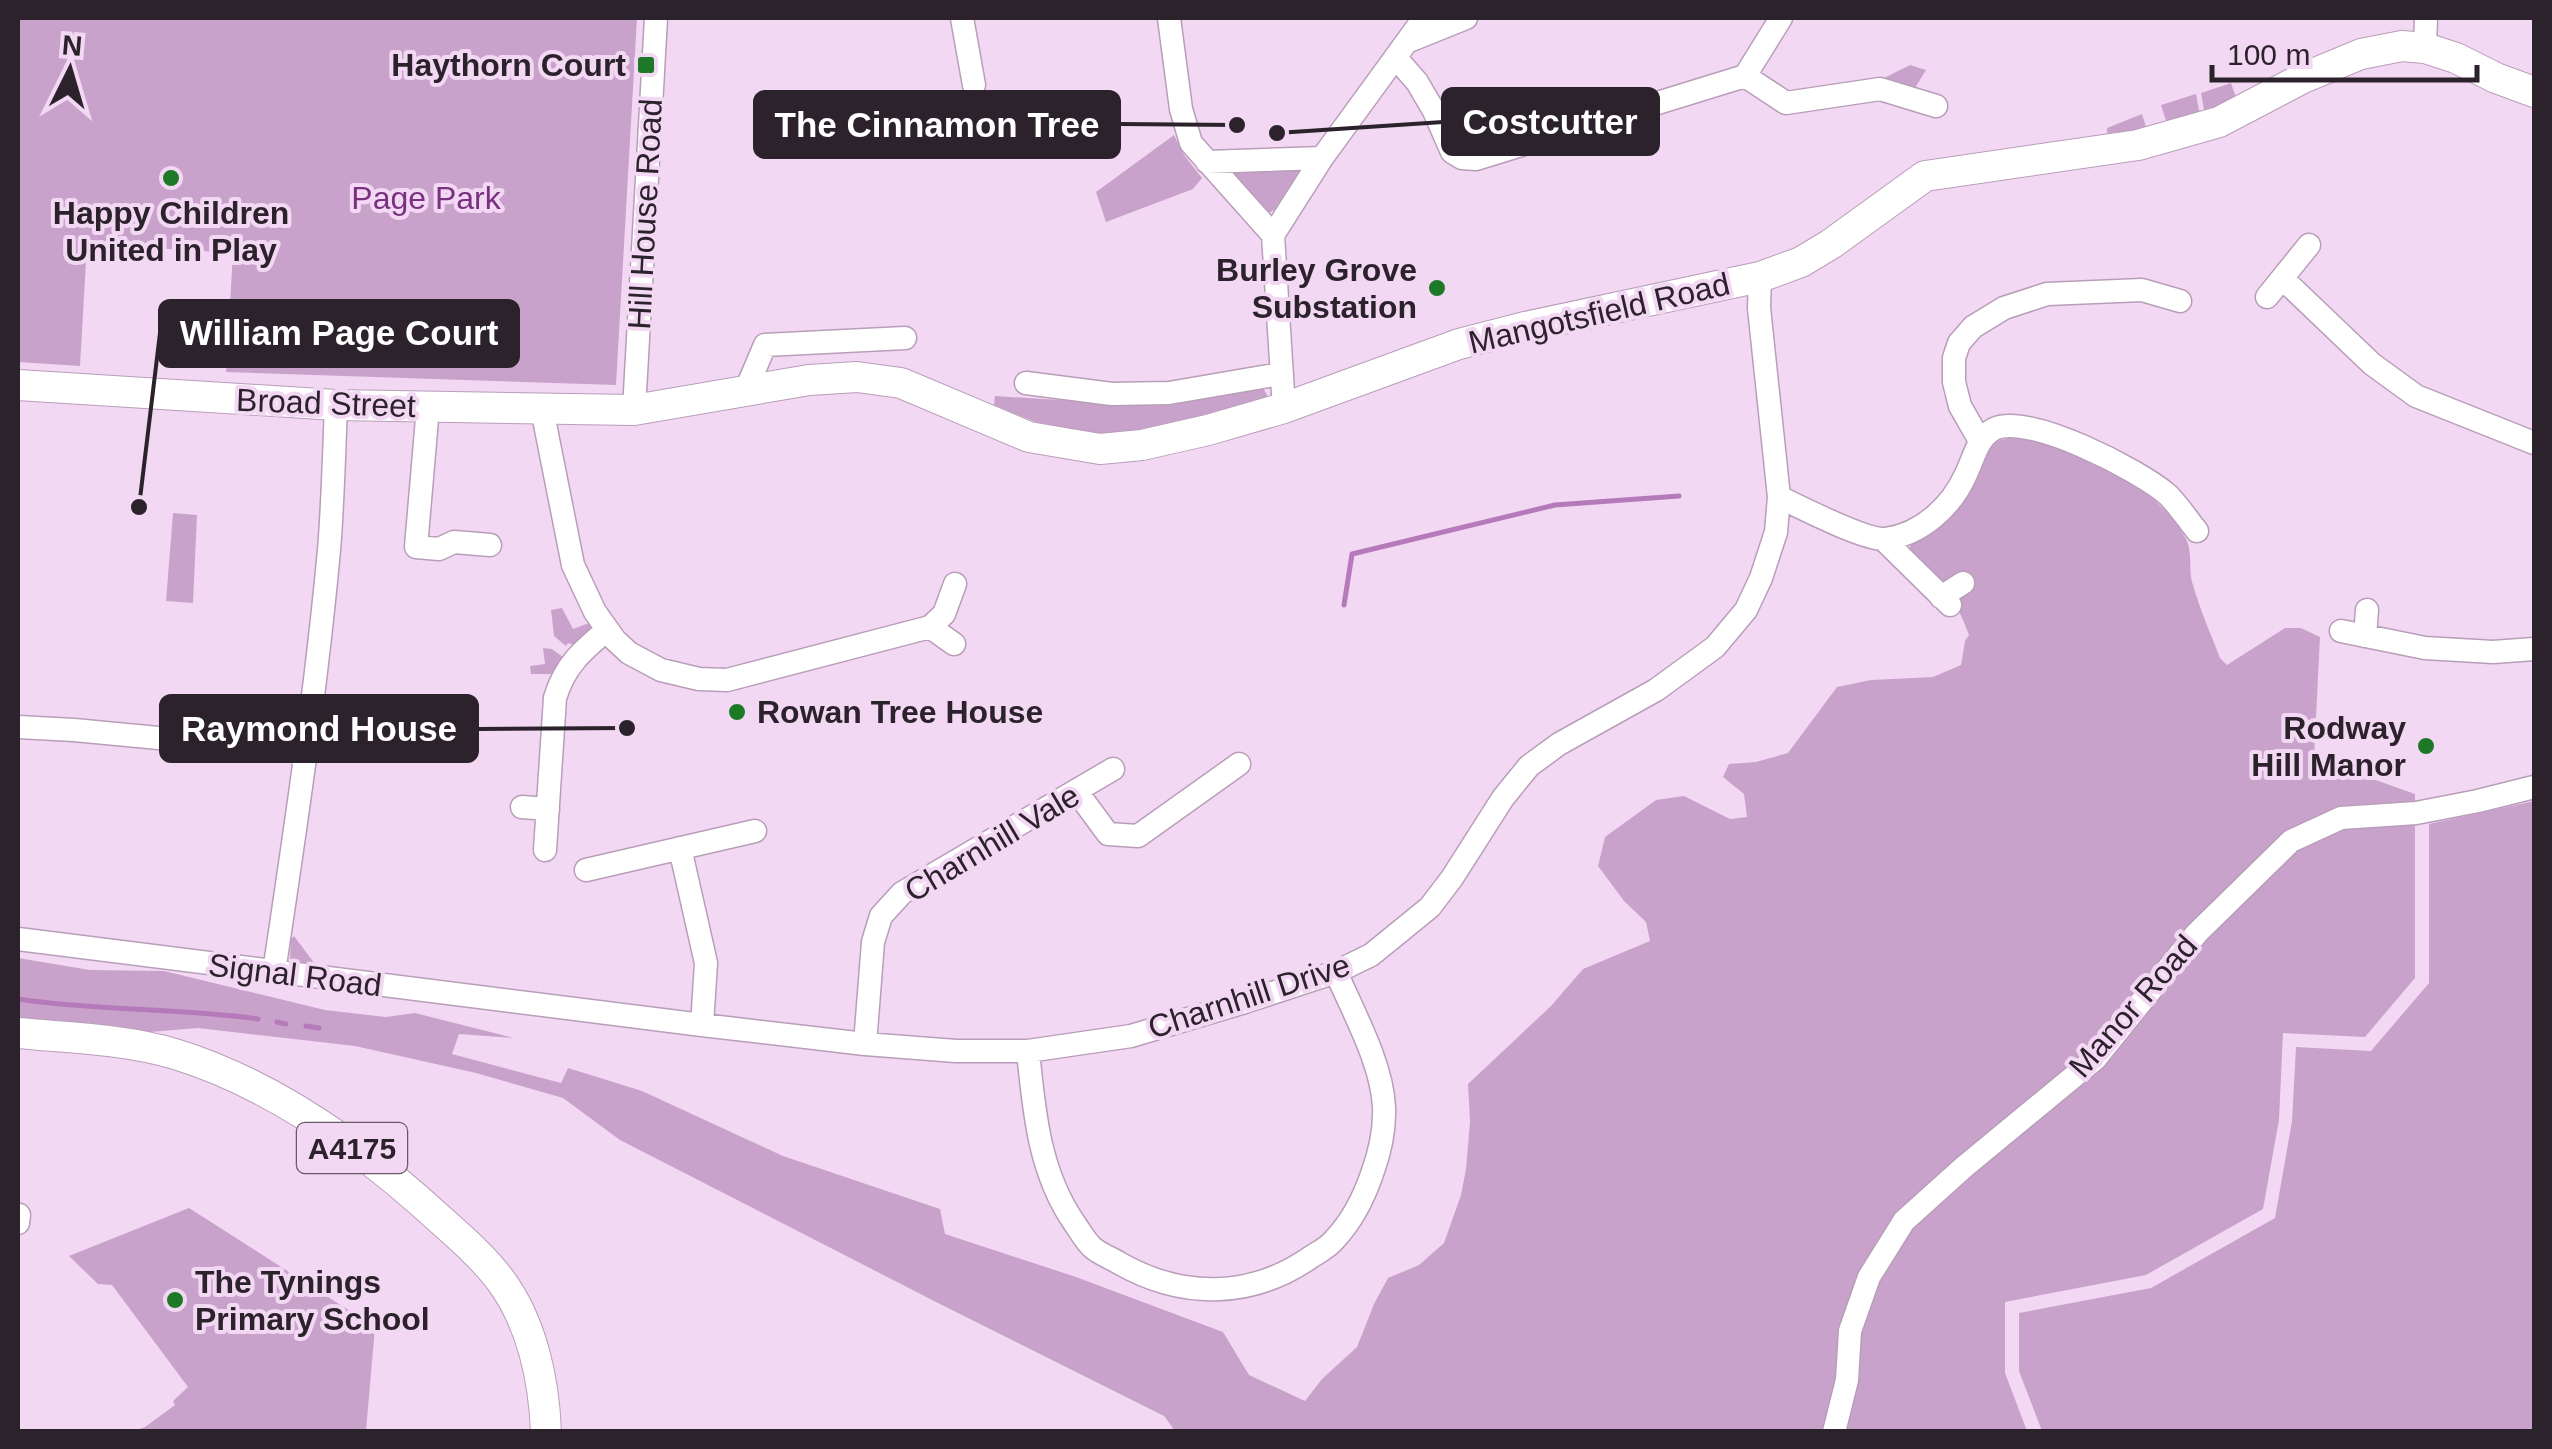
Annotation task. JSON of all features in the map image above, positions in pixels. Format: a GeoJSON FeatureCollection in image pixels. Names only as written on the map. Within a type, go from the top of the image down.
{"type":"FeatureCollection","features":[{"type":"Feature","properties":{"kind":"main road","name":"Mangotsfield Road"},"geometry":{"type":"LineString","coordinates":[[634,410],[809,380],[857,377],[901,384],[1022,435],[1100,449],[1142,445],[1284,408],[1459,344],[1760,277],[1800,262],[1831,244],[1925,176],[2138,144],[2219,122],[2302,78],[2361,54],[2402,46],[2426,33],[2456,58],[2534,92]]}},
{"type":"Feature","properties":{"kind":"main road","name":"Broad Street"},"geometry":{"type":"LineString","coordinates":[[18,386],[336,405],[634,410]]}},
{"type":"Feature","properties":{"kind":"main road","name":"A4175"},"geometry":{"type":"LineString","coordinates":[[18,1033],[116,1042],[174,1054],[242,1080],[298,1111],[400,1183],[502,1282],[529,1332],[545,1404],[546,1432]]}},
{"type":"Feature","properties":{"kind":"street","name":"Hill House Road"},"geometry":{"type":"LineString","coordinates":[[634,410],[656,18]]}},
{"type":"Feature","properties":{"kind":"street"},"geometry":{"type":"LineString","coordinates":[[962,18],[974,85]]}},
{"type":"Feature","properties":{"kind":"street"},"geometry":{"type":"LineString","coordinates":[[1169,18],[1181,109],[1191,143],[1273,235]]}},
{"type":"Feature","properties":{"kind":"street"},"geometry":{"type":"LineString","coordinates":[[1284,408],[1273,235],[1322,158],[1424,18]]}},
{"type":"Feature","properties":{"kind":"street"},"geometry":{"type":"LineString","coordinates":[[1402,50],[1466,18]]}},
{"type":"Feature","properties":{"kind":"street"},"geometry":{"type":"LineString","coordinates":[[1402,50],[1452,152],[1476,159],[1745,76],[1780,18]]}},
{"type":"Feature","properties":{"kind":"street"},"geometry":{"type":"LineString","coordinates":[[1745,76],[1786,103],[1880,89],[1936,106]]}},
{"type":"Feature","properties":{"kind":"street"},"geometry":{"type":"LineString","coordinates":[[1207,162],[1322,158]]}},
{"type":"Feature","properties":{"kind":"street"},"geometry":{"type":"LineString","coordinates":[[2308,245],[2275,288],[2416,396],[2534,444]]}},
{"type":"Feature","properties":{"kind":"street","name":"Charnhill Drive"},"geometry":{"type":"LineString","coordinates":[[572,1009],[865,1044],[956,1051],[1028,1050],[1131,1036],[1336,972],[1370,955],[1430,907],[1529,766],[1559,744],[1656,690],[1716,647],[1746,610],[1776,532],[1779,497],[1760,277]]}},
{"type":"Feature","properties":{"kind":"street"},"geometry":{"type":"LineString","coordinates":[[1980,441],[1960,406],[1954,382],[1954,358],[1959,343],[1973,327],[2004,308],[2047,294],[2142,290],[2180,301]]}},
{"type":"Feature","properties":{"kind":"street"},"geometry":{"type":"LineString","coordinates":[[745,392],[765,345],[905,338]]}},
{"type":"Feature","properties":{"kind":"street"},"geometry":{"type":"LineString","coordinates":[[1026,384],[1112,394],[1169,393],[1280,374]]}},
{"type":"Feature","properties":{"kind":"street"},"geometry":{"type":"LineString","coordinates":[[274,972],[307,752],[330,546],[336,405]]}},
{"type":"Feature","properties":{"kind":"street"},"geometry":{"type":"LineString","coordinates":[[428,407],[416,547],[439,549],[454,542],[490,545]]}},
{"type":"Feature","properties":{"kind":"street"},"geometry":{"type":"LineString","coordinates":[[542,409],[573,566],[595,612],[615,640],[661,670],[699,679],[726,680],[930,627],[944,614],[955,584]]}},
{"type":"Feature","properties":{"kind":"street"},"geometry":{"type":"LineString","coordinates":[[1883,540],[1921,527],[1944,508],[1966,476],[1980,441],[1992,430],[2010,424],[2037,428],[2116,461],[2168,495],[2172,516],[2197,531]]}},
{"type":"Feature","properties":{"kind":"street"},"geometry":{"type":"LineString","coordinates":[[1779,497],[1831,522],[1883,540],[1945,601],[1963,583]]}},
{"type":"Feature","properties":{"kind":"street"},"geometry":{"type":"LineString","coordinates":[[2365,636],[2367,610]]}},
{"type":"Feature","properties":{"kind":"street"},"geometry":{"type":"LineString","coordinates":[[930,627],[954,644]]}},
{"type":"Feature","properties":{"kind":"street"},"geometry":{"type":"LineString","coordinates":[[545,850],[555,698],[562,676],[580,652],[608,630]]}},
{"type":"Feature","properties":{"kind":"street"},"geometry":{"type":"LineString","coordinates":[[2342,631],[2424,648],[2493,652],[2534,649]]}},
{"type":"Feature","properties":{"kind":"street"},"geometry":{"type":"LineString","coordinates":[[18,727],[307,752]]}},
{"type":"Feature","properties":{"kind":"street"},"geometry":{"type":"LineString","coordinates":[[1078,792],[1108,834],[1138,836],[1239,764]]}},
{"type":"Feature","properties":{"kind":"street","name":"Charnhill Vale"},"geometry":{"type":"LineString","coordinates":[[865,1044],[873,942],[880,916],[902,893],[1113,769]]}},
{"type":"Feature","properties":{"kind":"street","name":"Manor Road"},"geometry":{"type":"LineString","coordinates":[[1834,1432],[1847,1380],[1850,1331],[1869,1278],[1904,1221],[1964,1166],[2095,1059],[2197,933],[2290,842],[2341,818],[2416,813],[2534,787]]}},
{"type":"Feature","properties":{"kind":"street"},"geometry":{"type":"LineString","coordinates":[[522,808],[548,809]]}},
{"type":"Feature","properties":{"kind":"street"},"geometry":{"type":"LineString","coordinates":[[586,870],[755,831]]}},
{"type":"Feature","properties":{"kind":"street"},"geometry":{"type":"LineString","coordinates":[[680,848],[706,963],[702,1025]]}},
{"type":"Feature","properties":{"kind":"street","name":"Signal Road"},"geometry":{"type":"LineString","coordinates":[[18,939],[572,1009]]}},
{"type":"Feature","properties":{"kind":"street"},"geometry":{"type":"LineString","coordinates":[[1028,1050],[1035,1121],[1044,1160],[1061,1204],[1092,1247],[1141,1276],[1175,1287],[1214,1290],[1250,1286],[1290,1272],[1334,1242],[1367,1188],[1381,1150],[1384,1106],[1376,1069],[1336,972]]}},
{"type":"Feature","properties":{"kind":"street"},"geometry":{"type":"LineString","coordinates":[[18,1215],[18,1223]]}},
{"type":"Feature","properties":{"kind":"green space","name":"Page Park"},"geometry":{"type":"Polygon","coordinates":[[[18,18],[637,18],[616,385],[226,372],[233,253],[87,244],[80,366],[18,362],[18,18]]]}},
{"type":"Feature","properties":{"kind":"green space"},"geometry":{"type":"Polygon","coordinates":[[[1910,65],[1926,70],[1915,88],[1878,81],[1910,65]]]}},
{"type":"Feature","properties":{"kind":"green space"},"geometry":{"type":"Polygon","coordinates":[[[2231,83],[2237,100],[2205,115],[2201,93],[2231,83]]]}},
{"type":"Feature","properties":{"kind":"green space"},"geometry":{"type":"Polygon","coordinates":[[[2196,94],[2201,121],[2168,127],[2161,105],[2196,94]]]}},
{"type":"Feature","properties":{"kind":"green space"},"geometry":{"type":"Polygon","coordinates":[[[2142,114],[2147,130],[2107,133],[2107,128],[2142,114]]]}},
{"type":"Feature","properties":{"kind":"green space"},"geometry":{"type":"Polygon","coordinates":[[[1174,135],[1202,178],[1193,189],[1106,222],[1096,192],[1174,135]]]}},
{"type":"Feature","properties":{"kind":"green space"},"geometry":{"type":"Polygon","coordinates":[[[1302,169],[1269,213],[1232,172],[1302,169]]]}},
{"type":"Feature","properties":{"kind":"green space"},"geometry":{"type":"Polygon","coordinates":[[[1262,386],[1268,397],[1169,425],[1118,433],[1058,429],[994,405],[995,396],[1142,405],[1262,386]]]}},
{"type":"Feature","properties":{"kind":"green space"},"geometry":{"type":"Polygon","coordinates":[[[2018,435],[2066,449],[2114,471],[2156,501],[2173,519],[2188,544],[2196,594],[2220,658],[2227,665],[2285,628],[2301,628],[2320,637],[2314,758],[2415,794],[2415,978],[2365,1037],[2283,1033],[2279,1120],[2263,1209],[2146,1275],[2005,1302],[2005,1373],[2027,1431],[1175,1431],[1164,1416],[620,1140],[563,1098],[476,1073],[355,1046],[198,1028],[138,1033],[18,1020],[18,958],[90,970],[164,971],[325,1010],[386,1017],[415,1013],[514,1038],[459,1034],[452,1054],[561,1083],[568,1068],[642,1091],[783,1156],[940,1209],[945,1234],[1223,1332],[1249,1375],[1305,1401],[1322,1379],[1357,1347],[1388,1278],[1419,1265],[1444,1243],[1466,1169],[1468,1084],[1551,1006],[1583,969],[1650,941],[1646,922],[1624,901],[1598,866],[1605,837],[1656,800],[1684,796],[1730,819],[1747,817],[1744,794],[1723,777],[1729,764],[1788,753],[1837,687],[1871,680],[1933,677],[1961,665],[1969,635],[1964,621],[1946,590],[1911,555],[1910,546],[1988,447],[2018,435]]]}},
{"type":"Feature","properties":{"kind":"green space"},"geometry":{"type":"Polygon","coordinates":[[[173,513],[197,515],[193,603],[166,601],[173,513]]]}},
{"type":"Feature","properties":{"kind":"green space"},"geometry":{"type":"Polygon","coordinates":[[[562,608],[573,629],[589,623],[592,629],[576,646],[566,646],[554,636],[551,610],[562,608]]]}},
{"type":"Feature","properties":{"kind":"green space"},"geometry":{"type":"Polygon","coordinates":[[[543,648],[563,657],[551,674],[531,674],[530,666],[545,664],[543,648]]]}},
{"type":"Feature","properties":{"kind":"green space"},"geometry":{"type":"Polygon","coordinates":[[[2534,801],[2534,1431],[2042,1431],[2019,1371],[2019,1313],[2151,1288],[2275,1218],[2292,1121],[2296,1047],[2371,1051],[2429,983],[2429,824],[2534,801]]]}},
{"type":"Feature","properties":{"kind":"green space"},"geometry":{"type":"Polygon","coordinates":[[[294,936],[318,968],[290,959],[294,936]]]}},
{"type":"Feature","properties":{"kind":"green space","name":"The Tynings Primary School"},"geometry":{"type":"Polygon","coordinates":[[[189,1208],[375,1327],[366,1431],[134,1431],[175,1405],[173,1401],[188,1387],[112,1285],[98,1284],[69,1256],[189,1208]]]}},
{"type":"Feature","properties":{"kind":"waterway"},"geometry":{"type":"LineString","coordinates":[[1344,605],[1352,554],[1555,505],[1679,496]]}},
{"type":"Feature","properties":{"kind":"waterway"},"geometry":{"type":"LineString","coordinates":[[18,999],[258,1019]]}},
{"type":"Feature","properties":{"kind":"waterway"},"geometry":{"type":"LineString","coordinates":[[277,1022],[286,1024]]}},
{"type":"Feature","properties":{"kind":"waterway"},"geometry":{"type":"LineString","coordinates":[[306,1026],[319,1028]]}},
{"type":"Feature","properties":{"kind":"place","name":"Haythorn Court"},"geometry":{"type":"Point","coordinates":[646,65]}},
{"type":"Feature","properties":{"kind":"place","name":"The Cinnamon Tree"},"geometry":{"type":"Point","coordinates":[1237,125]}},
{"type":"Feature","properties":{"kind":"place","name":"Costcutter"},"geometry":{"type":"Point","coordinates":[1277,133]}},
{"type":"Feature","properties":{"kind":"place","name":"Happy Children United in Play"},"geometry":{"type":"Point","coordinates":[171,178]}},
{"type":"Feature","properties":{"kind":"place","name":"Burley Grove Substation"},"geometry":{"type":"Point","coordinates":[1437,288]}},
{"type":"Feature","properties":{"kind":"place","name":"William Page Court"},"geometry":{"type":"Point","coordinates":[139,507]}},
{"type":"Feature","properties":{"kind":"place","name":"Rowan Tree House"},"geometry":{"type":"Point","coordinates":[737,712]}},
{"type":"Feature","properties":{"kind":"place","name":"Raymond House"},"geometry":{"type":"Point","coordinates":[627,728]}},
{"type":"Feature","properties":{"kind":"place","name":"Rodway Hill Manor"},"geometry":{"type":"Point","coordinates":[2426,746]}},
{"type":"Feature","properties":{"kind":"place","name":"The Tynings Primary School"},"geometry":{"type":"Point","coordinates":[175,1300]}}]}
